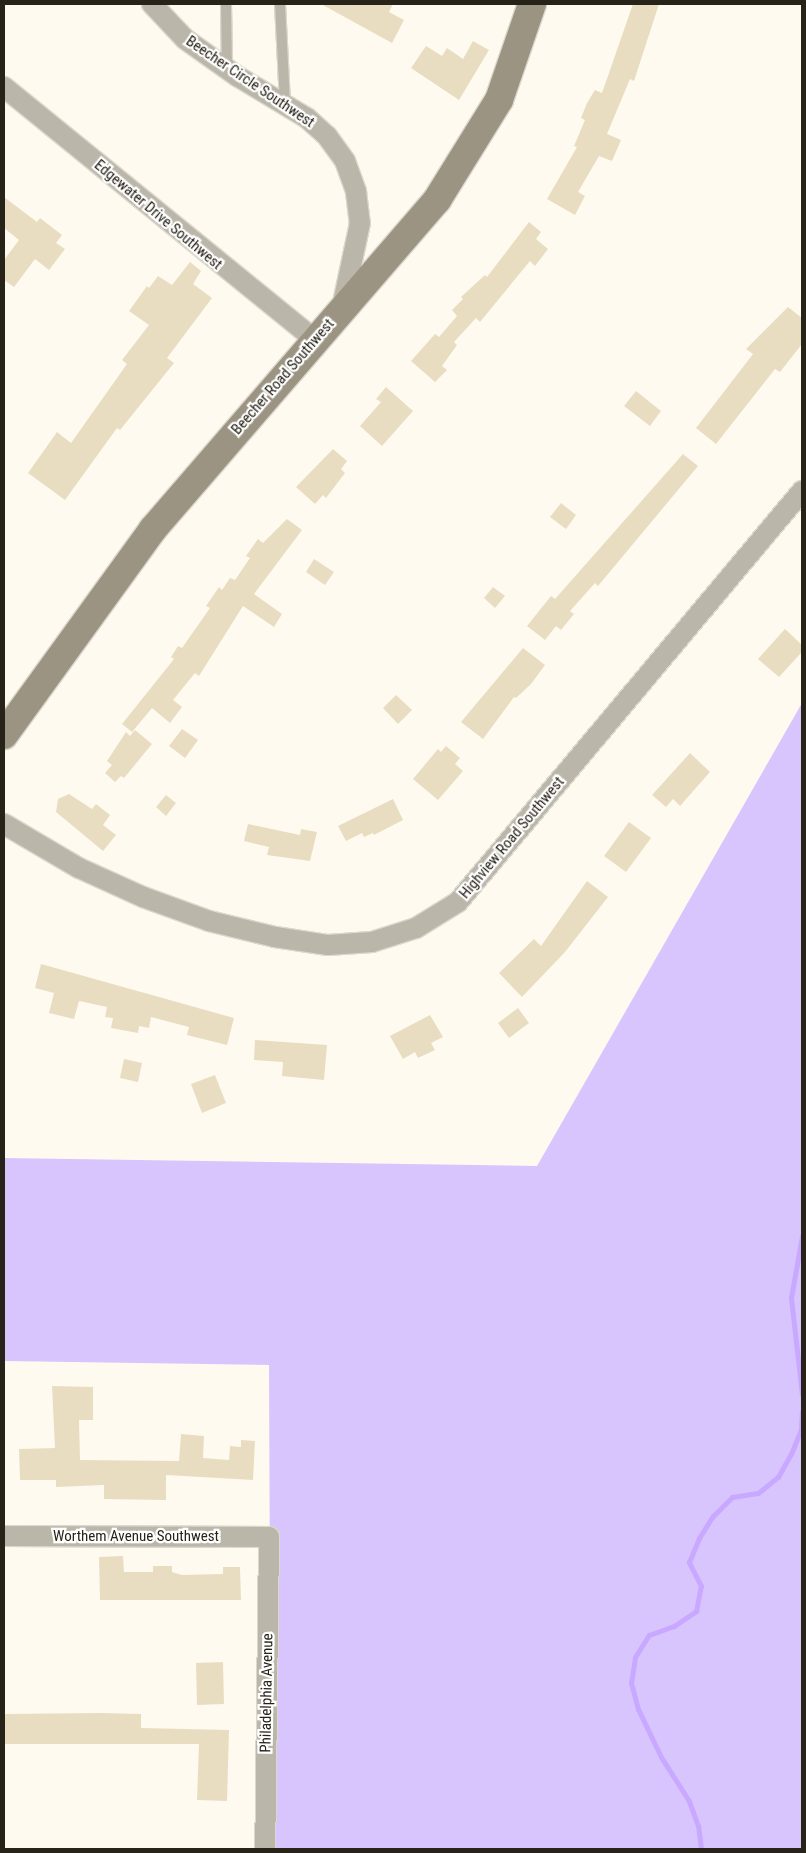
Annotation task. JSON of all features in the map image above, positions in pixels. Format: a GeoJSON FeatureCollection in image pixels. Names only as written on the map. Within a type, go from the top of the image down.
{"type":"FeatureCollection","features":[{"type":"Feature","properties":{"kind":"street","name":"Beecher Circle Southwest"},"geometry":{"type":"LineString","coordinates":[[152,4],[185,39],[227,69],[307,118],[327,136],[345,161],[356,192],[360,223],[357,249],[342,309]]}},
{"type":"Feature","properties":{"kind":"street","name":"Beecher Road Southwest"},"geometry":{"type":"LineString","coordinates":[[4,735],[154,529],[437,200],[499,100],[532,4]]}},
{"type":"Feature","properties":{"kind":"street","name":"Edgewater Drive Southwest"},"geometry":{"type":"LineString","coordinates":[[4,87],[315,340]]}},
{"type":"Feature","properties":{"kind":"street","name":"Highview Road Southwest"},"geometry":{"type":"LineString","coordinates":[[4,824],[79,868],[143,897],[210,921],[275,937],[328,945],[372,942],[416,928],[458,902],[802,491]]}},
{"type":"Feature","properties":{"kind":"street","name":"Worthem Avenue Southwest"},"geometry":{"type":"LineString","coordinates":[[4,1536],[269,1537]]}},
{"type":"Feature","properties":{"kind":"street","name":"Philadelphia Avenue"},"geometry":{"type":"LineString","coordinates":[[265,1849],[269,1537]]}},
{"type":"Feature","properties":{"kind":"lane"},"geometry":{"type":"LineString","coordinates":[[226,4],[227,69]]}},
{"type":"Feature","properties":{"kind":"lane"},"geometry":{"type":"LineString","coordinates":[[280,4],[285,104]]}},
{"type":"Feature","properties":{"kind":"shaded area"},"geometry":{"type":"Polygon","coordinates":[[[802,703],[802,1849],[271,1849],[269,1365],[4,1361],[4,1158],[537,1166],[802,703]]]}},
{"type":"Feature","properties":{"kind":"building"},"geometry":{"type":"Polygon","coordinates":[[[321,4],[393,4],[389,12],[404,20],[392,43],[321,4]]]}},
{"type":"Feature","properties":{"kind":"building"},"geometry":{"type":"Polygon","coordinates":[[[633,4],[659,4],[634,81],[630,79],[607,134],[621,140],[612,161],[599,156],[578,192],[585,196],[575,215],[547,199],[577,147],[574,146],[585,120],[581,118],[587,103],[595,90],[602,93],[633,4]]]}},
{"type":"Feature","properties":{"kind":"building"},"geometry":{"type":"Polygon","coordinates":[[[473,41],[489,50],[459,100],[411,68],[426,46],[442,56],[447,48],[463,59],[473,41]]]}},
{"type":"Feature","properties":{"kind":"building"},"geometry":{"type":"Polygon","coordinates":[[[4,197],[37,222],[40,218],[62,235],[56,243],[65,249],[49,270],[35,259],[14,287],[4,280],[4,260],[19,240],[4,228],[4,197]]]}},
{"type":"Feature","properties":{"kind":"building"},"geometry":{"type":"Polygon","coordinates":[[[529,222],[541,232],[536,239],[548,249],[535,266],[530,261],[480,322],[476,318],[454,342],[457,345],[442,366],[447,370],[435,382],[411,361],[435,334],[439,337],[457,316],[452,310],[463,299],[461,297],[485,275],[487,277],[529,222]]]}},
{"type":"Feature","properties":{"kind":"building"},"geometry":{"type":"Polygon","coordinates":[[[190,262],[201,271],[193,284],[212,298],[167,358],[174,363],[120,430],[117,428],[65,500],[28,473],[57,432],[71,443],[127,364],[122,360],[149,325],[129,311],[147,286],[149,288],[158,276],[172,285],[190,262]]]}},
{"type":"Feature","properties":{"kind":"building"},"geometry":{"type":"Polygon","coordinates":[[[788,307],[802,318],[802,344],[780,372],[775,369],[716,444],[696,428],[753,354],[746,349],[788,307]]]}},
{"type":"Feature","properties":{"kind":"building"},"geometry":{"type":"Polygon","coordinates":[[[386,387],[413,411],[382,446],[360,426],[381,402],[376,399],[386,387]]]}},
{"type":"Feature","properties":{"kind":"building"},"geometry":{"type":"Polygon","coordinates":[[[636,391],[661,411],[650,426],[624,406],[636,391]]]}},
{"type":"Feature","properties":{"kind":"building"},"geometry":{"type":"Polygon","coordinates":[[[333,449],[347,461],[341,469],[345,473],[326,498],[323,495],[315,504],[296,487],[333,449]]]}},
{"type":"Feature","properties":{"kind":"building"},"geometry":{"type":"Polygon","coordinates":[[[683,454],[698,466],[598,586],[595,583],[570,611],[574,614],[561,630],[556,626],[545,640],[527,626],[551,596],[555,599],[683,454]]]}},
{"type":"Feature","properties":{"kind":"building"},"geometry":{"type":"Polygon","coordinates":[[[561,503],[576,515],[566,529],[550,517],[561,503]]]}},
{"type":"Feature","properties":{"kind":"building"},"geometry":{"type":"Polygon","coordinates":[[[287,519],[302,530],[254,594],[282,614],[274,627],[243,606],[199,676],[195,673],[173,700],[182,707],[170,723],[152,708],[132,732],[122,724],[174,659],[171,657],[178,646],[182,648],[210,608],[206,606],[219,587],[222,590],[230,578],[235,580],[250,558],[246,556],[258,539],[263,543],[287,519]]]}},
{"type":"Feature","properties":{"kind":"building"},"geometry":{"type":"Polygon","coordinates":[[[314,559],[334,572],[325,585],[306,572],[314,559]]]}},
{"type":"Feature","properties":{"kind":"building"},"geometry":{"type":"Polygon","coordinates":[[[493,587],[505,596],[495,608],[484,598],[493,587]]]}},
{"type":"Feature","properties":{"kind":"building"},"geometry":{"type":"Polygon","coordinates":[[[785,629],[802,645],[802,652],[779,677],[758,659],[785,629]]]}},
{"type":"Feature","properties":{"kind":"building"},"geometry":{"type":"Polygon","coordinates":[[[523,648],[545,665],[531,684],[516,698],[514,697],[483,739],[461,722],[523,648]]]}},
{"type":"Feature","properties":{"kind":"building"},"geometry":{"type":"Polygon","coordinates":[[[396,695],[412,710],[398,724],[383,708],[396,695]]]}},
{"type":"Feature","properties":{"kind":"building"},"geometry":{"type":"Polygon","coordinates":[[[182,729],[198,740],[185,758],[169,746],[182,729]]]}},
{"type":"Feature","properties":{"kind":"building"},"geometry":{"type":"Polygon","coordinates":[[[135,730],[152,744],[124,778],[121,776],[115,782],[105,773],[112,765],[107,761],[126,732],[130,736],[135,730]]]}},
{"type":"Feature","properties":{"kind":"building"},"geometry":{"type":"Polygon","coordinates":[[[446,746],[460,758],[455,764],[463,771],[438,800],[413,779],[438,749],[441,752],[446,746]]]}},
{"type":"Feature","properties":{"kind":"building"},"geometry":{"type":"Polygon","coordinates":[[[690,753],[710,772],[680,806],[673,799],[666,807],[652,795],[690,753]]]}},
{"type":"Feature","properties":{"kind":"building"},"geometry":{"type":"Polygon","coordinates":[[[69,794],[92,809],[96,804],[110,815],[103,825],[116,835],[103,851],[56,812],[58,799],[69,794]]]}},
{"type":"Feature","properties":{"kind":"building"},"geometry":{"type":"Polygon","coordinates":[[[166,795],[176,803],[166,816],[156,807],[166,795]]]}},
{"type":"Feature","properties":{"kind":"building"},"geometry":{"type":"Polygon","coordinates":[[[393,799],[403,820],[374,835],[373,833],[364,837],[362,833],[346,841],[338,826],[393,799]]]}},
{"type":"Feature","properties":{"kind":"building"},"geometry":{"type":"Polygon","coordinates":[[[629,822],[651,838],[626,872],[604,856],[629,822]]]}},
{"type":"Feature","properties":{"kind":"building"},"geometry":{"type":"Polygon","coordinates":[[[248,824],[300,835],[301,829],[317,832],[310,861],[267,855],[269,847],[244,841],[248,824]]]}},
{"type":"Feature","properties":{"kind":"building"},"geometry":{"type":"Polygon","coordinates":[[[587,881],[608,897],[565,952],[522,997],[499,973],[534,939],[541,946],[587,881]]]}},
{"type":"Feature","properties":{"kind":"building"},"geometry":{"type":"Polygon","coordinates":[[[41,964],[234,1018],[227,1045],[187,1035],[189,1027],[151,1017],[149,1028],[139,1026],[138,1033],[111,1028],[113,1018],[105,1017],[107,1007],[79,1001],[74,1019],[49,1013],[54,993],[35,988],[41,964]]]}},
{"type":"Feature","properties":{"kind":"building"},"geometry":{"type":"Polygon","coordinates":[[[518,1008],[529,1023],[509,1038],[498,1023],[518,1008]]]}},
{"type":"Feature","properties":{"kind":"building"},"geometry":{"type":"Polygon","coordinates":[[[430,1015],[443,1037],[431,1043],[435,1050],[418,1058],[415,1052],[403,1059],[390,1036],[430,1015]]]}},
{"type":"Feature","properties":{"kind":"building"},"geometry":{"type":"Polygon","coordinates":[[[255,1040],[327,1045],[324,1080],[282,1076],[283,1062],[254,1060],[255,1040]]]}},
{"type":"Feature","properties":{"kind":"building"},"geometry":{"type":"Polygon","coordinates":[[[124,1059],[142,1063],[138,1082],[120,1078],[124,1059]]]}},
{"type":"Feature","properties":{"kind":"building"},"geometry":{"type":"Polygon","coordinates":[[[215,1075],[226,1103],[202,1113],[191,1084],[215,1075]]]}},
{"type":"Feature","properties":{"kind":"building"},"geometry":{"type":"Polygon","coordinates":[[[52,1386],[93,1387],[93,1420],[79,1420],[80,1460],[179,1461],[181,1434],[204,1436],[203,1458],[229,1460],[230,1446],[241,1447],[241,1440],[255,1441],[253,1480],[166,1475],[166,1500],[104,1499],[104,1485],[56,1487],[56,1480],[20,1480],[19,1449],[55,1448],[52,1386]]]}},
{"type":"Feature","properties":{"kind":"building"},"geometry":{"type":"Polygon","coordinates":[[[123,1556],[124,1572],[153,1572],[153,1566],[172,1566],[172,1572],[182,1575],[223,1574],[223,1567],[240,1567],[241,1600],[100,1600],[99,1557],[123,1556]]]}},
{"type":"Feature","properties":{"kind":"building"},"geometry":{"type":"Polygon","coordinates":[[[223,1662],[224,1704],[197,1705],[196,1663],[223,1662]]]}},
{"type":"Feature","properties":{"kind":"building"},"geometry":{"type":"Polygon","coordinates":[[[4,1714],[141,1714],[141,1728],[229,1730],[227,1801],[197,1800],[199,1744],[4,1744],[4,1714]]]}},
{"type":"Feature","properties":{"kind":"waterway"},"geometry":{"type":"LineString","coordinates":[[802,1236],[791,1298],[802,1394]]}},
{"type":"Feature","properties":{"kind":"waterway"},"geometry":{"type":"LineString","coordinates":[[701,1849],[698,1826],[689,1801],[661,1757],[638,1709],[631,1683],[635,1657],[649,1635],[674,1626],[696,1611],[701,1586],[689,1562],[699,1538],[713,1516],[732,1497],[758,1493],[778,1477],[791,1454],[801,1429],[802,1412]]}}]}
